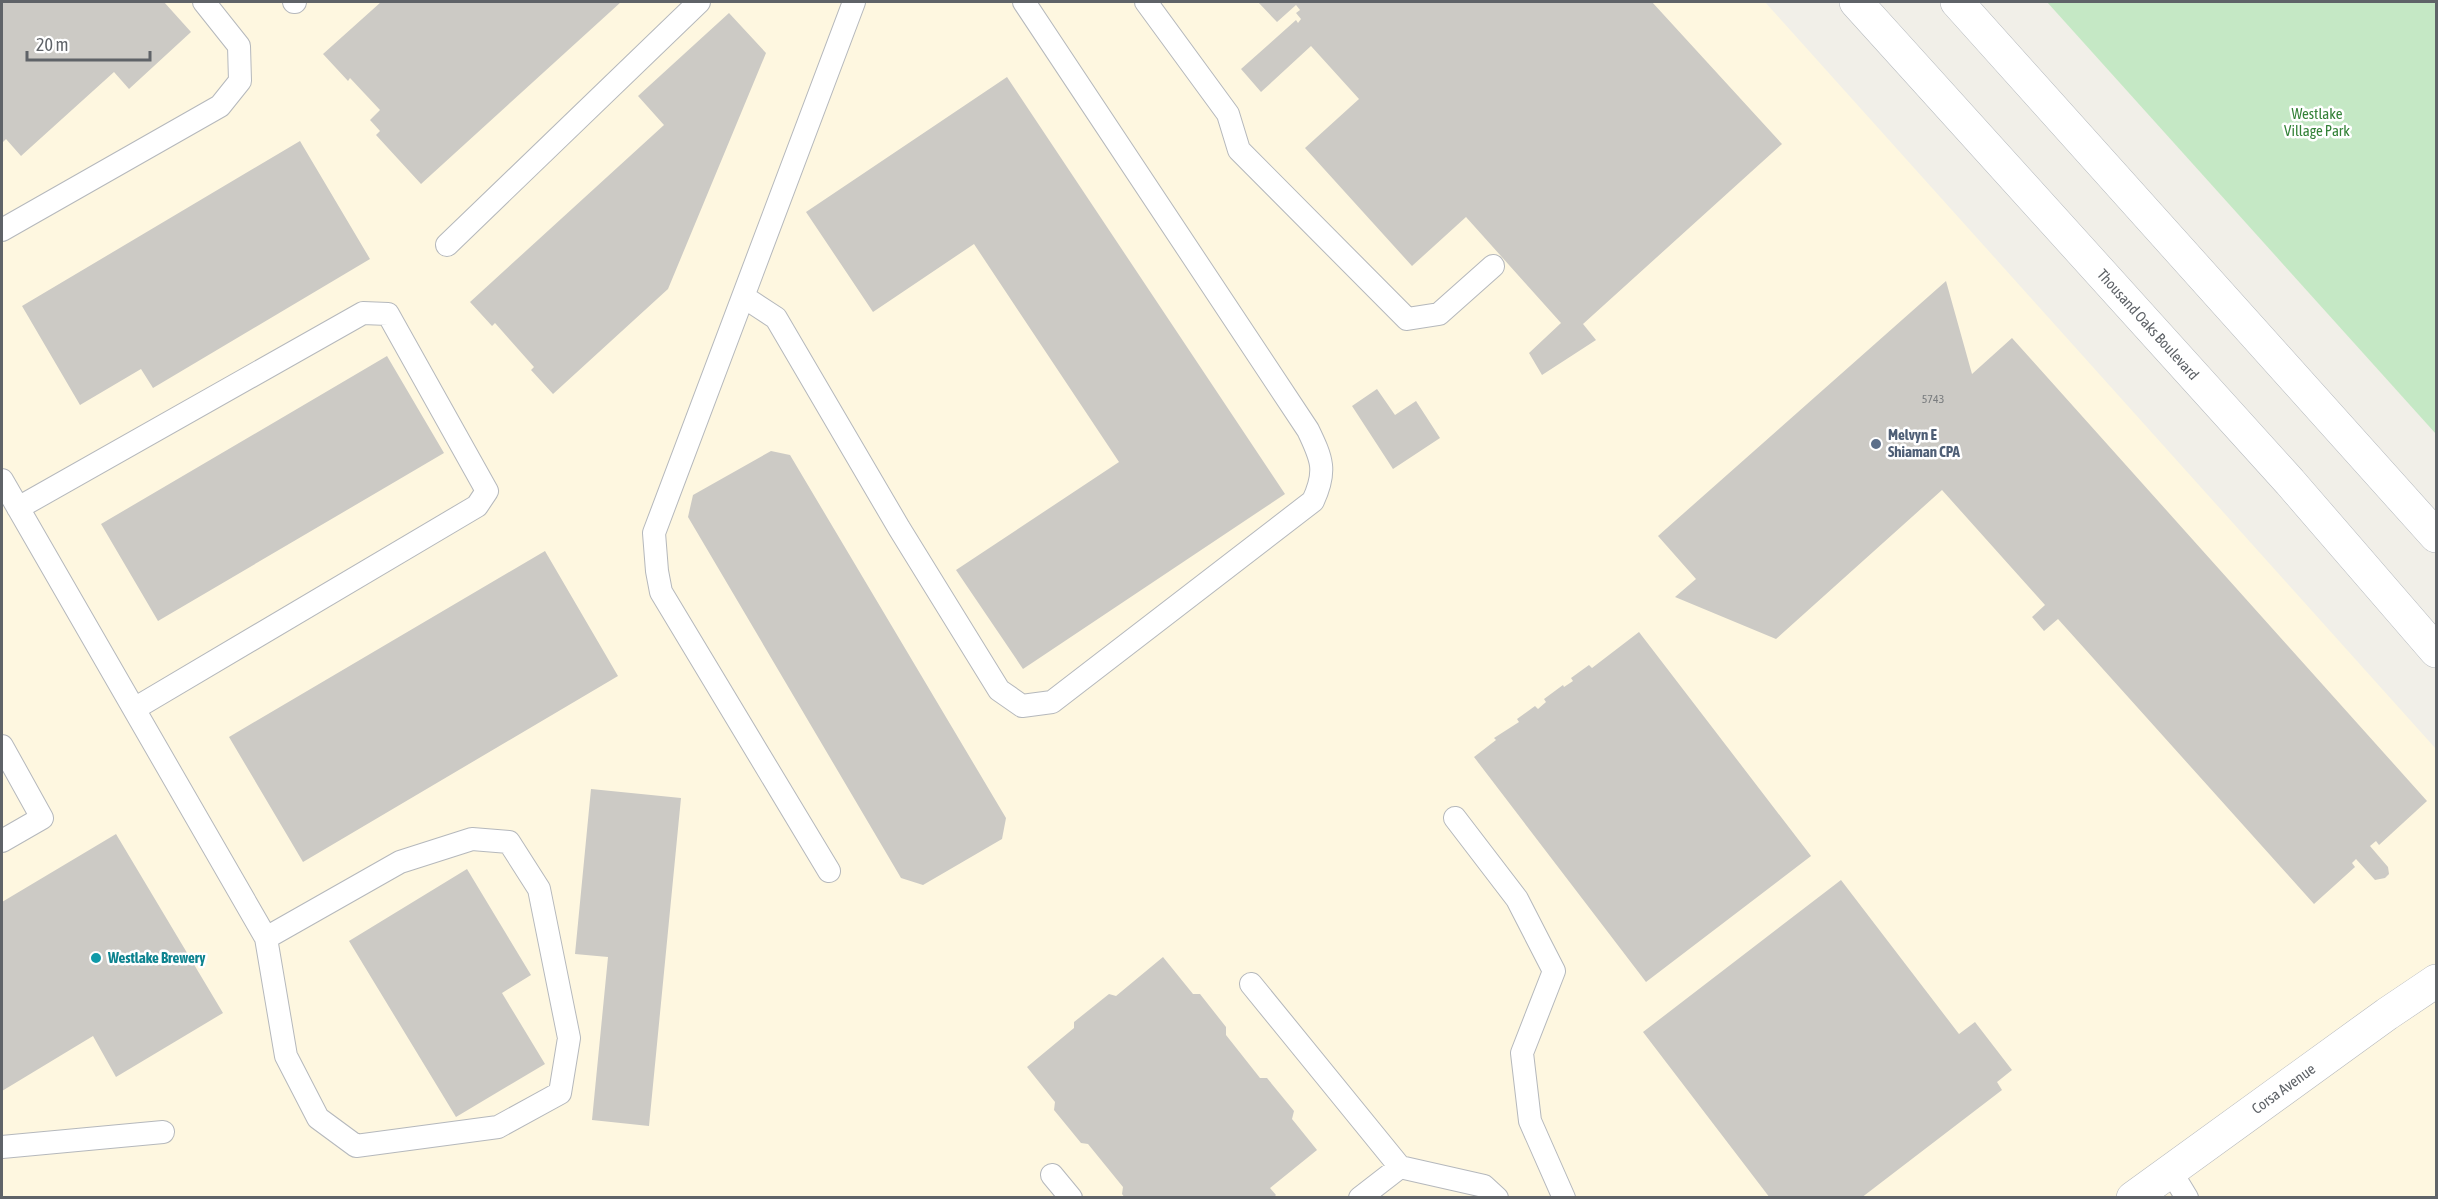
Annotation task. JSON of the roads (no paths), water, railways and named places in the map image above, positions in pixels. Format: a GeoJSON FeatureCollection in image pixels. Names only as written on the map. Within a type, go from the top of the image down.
{"type":"FeatureCollection","features":[{"type":"Feature","properties":{"kind":"main road","name":"Thousand Oaks Boulevard"},"geometry":{"type":"LineString","coordinates":[[1856,2],[2290,482],[2436,651]]}},
{"type":"Feature","properties":{"kind":"main road"},"geometry":{"type":"LineString","coordinates":[[1957,2],[2436,536]]}},
{"type":"Feature","properties":{"kind":"main road","name":"Corsa Avenue"},"geometry":{"type":"LineString","coordinates":[[2133,1197],[2436,981]]}},
{"type":"Feature","properties":{"kind":"lane"},"geometry":{"type":"LineString","coordinates":[[2,230],[220,106],[240,81],[239,46],[204,2]]}},
{"type":"Feature","properties":{"kind":"lane"},"geometry":{"type":"LineString","coordinates":[[447,245],[699,2]]}},
{"type":"Feature","properties":{"kind":"lane"},"geometry":{"type":"LineString","coordinates":[[829,871],[661,592],[654,533],[854,2]]}},
{"type":"Feature","properties":{"kind":"lane"},"geometry":{"type":"LineString","coordinates":[[744,297],[776,318],[899,528],[999,690],[1022,706],[1052,702],[1313,501],[1322,482],[1322,459],[1308,430],[1024,2]]}},
{"type":"Feature","properties":{"kind":"lane"},"geometry":{"type":"LineString","coordinates":[[1146,2],[1228,114],[1239,150],[1407,318],[1439,314],[1493,266]]}},
{"type":"Feature","properties":{"kind":"lane"},"geometry":{"type":"LineString","coordinates":[[18,508],[363,312],[388,314],[487,491],[477,506],[134,709]]}},
{"type":"Feature","properties":{"kind":"lane"},"geometry":{"type":"LineString","coordinates":[[2,480],[266,938],[286,1056],[318,1118],[356,1146],[498,1127],[560,1093],[569,1038],[539,889],[509,842],[471,839],[400,862],[266,938]]}},
{"type":"Feature","properties":{"kind":"lane"},"geometry":{"type":"LineString","coordinates":[[2,746],[42,818],[2,841]]}},
{"type":"Feature","properties":{"kind":"lane"},"geometry":{"type":"LineString","coordinates":[[1455,818],[1517,899],[1554,971],[1522,1053],[1530,1120],[1564,1197]]}},
{"type":"Feature","properties":{"kind":"lane"},"geometry":{"type":"LineString","coordinates":[[1251,984],[1400,1167],[1485,1186],[1497,1197]]}},
{"type":"Feature","properties":{"kind":"lane"},"geometry":{"type":"LineString","coordinates":[[2,1147],[163,1132]]}},
{"type":"Feature","properties":{"kind":"lane"},"geometry":{"type":"LineString","coordinates":[[1360,1197],[1400,1167]]}},
{"type":"Feature","properties":{"kind":"lane"},"geometry":{"type":"LineString","coordinates":[[2170,1170],[2187,1197]]}},
{"type":"Feature","properties":{"kind":"lane"},"geometry":{"type":"LineString","coordinates":[[1052,1175],[1071,1197]]}},
{"type":"Feature","properties":{"kind":"place","name":"Melvyn E Shiaman CPA"},"geometry":{"type":"Point","coordinates":[1876,444]}},
{"type":"Feature","properties":{"kind":"place","name":"Westlake Brewery"},"geometry":{"type":"Point","coordinates":[96,958]}},
{"type":"Feature","properties":{"kind":"park label","name":"Westlake Village Park"},"geometry":{"type":"Point","coordinates":[2317,122]}}]}
